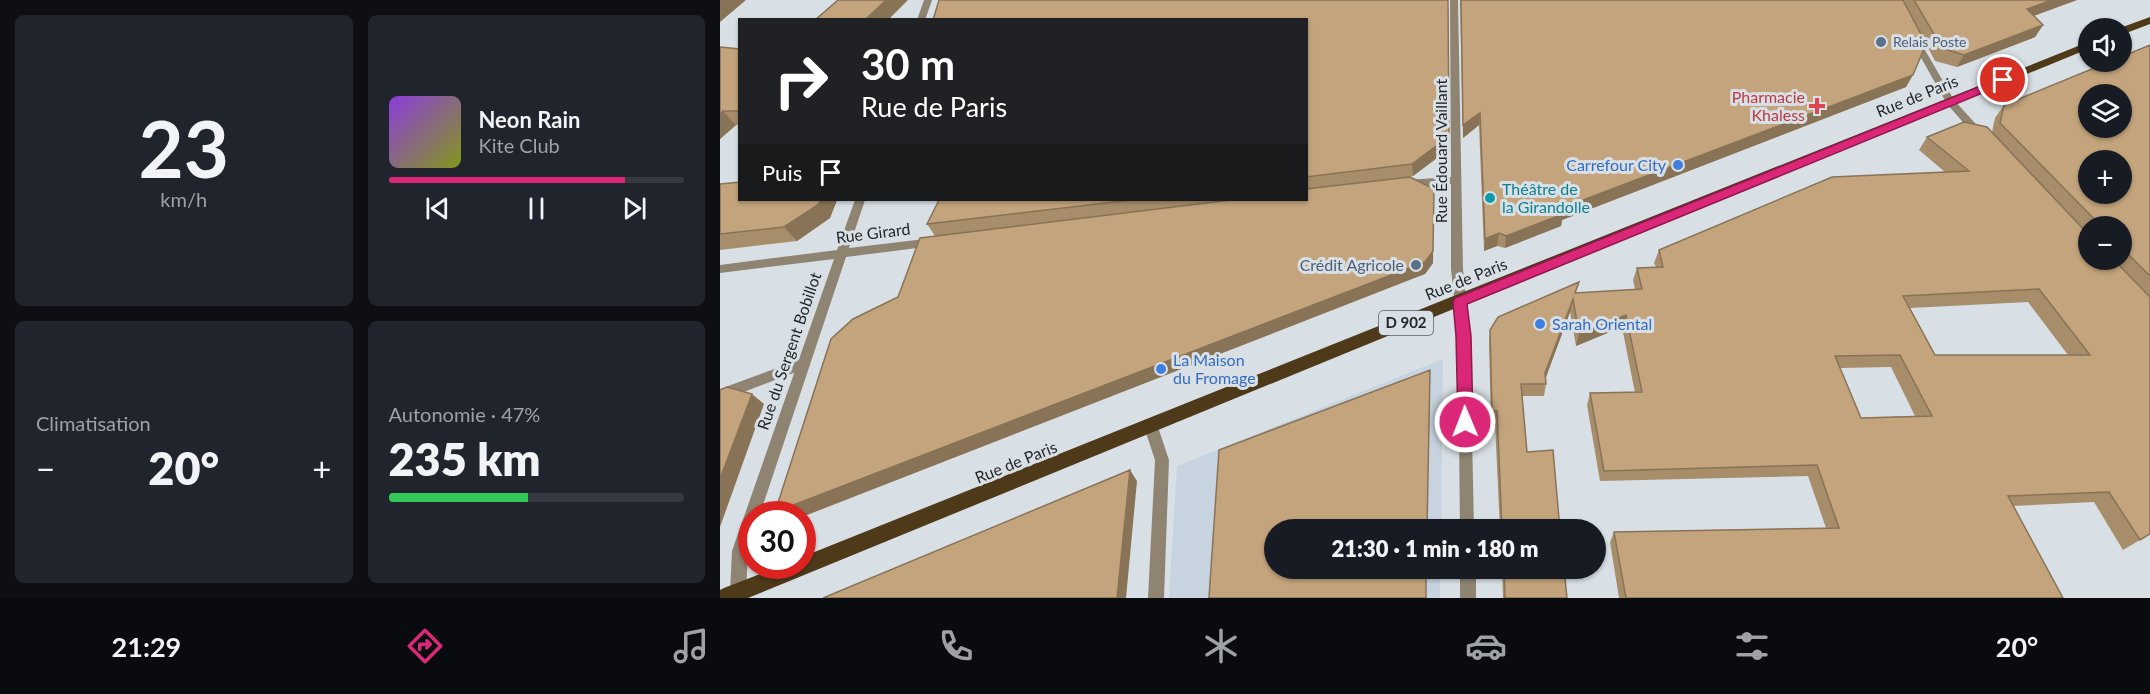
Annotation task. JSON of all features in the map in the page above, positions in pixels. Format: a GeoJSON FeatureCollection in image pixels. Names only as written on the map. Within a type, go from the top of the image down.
{"type":"FeatureCollection","features":[{"type":"Feature","properties":{"kind":"main road"},"geometry":{"type":"LineString","coordinates":[[2132,27],[2150,20]]}},
{"type":"Feature","properties":{"kind":"main road","name":"Rue de Paris"},"geometry":{"type":"LineString","coordinates":[[731,595],[1460,302],[2078,49]]}},
{"type":"Feature","properties":{"kind":"street"},"geometry":{"type":"LineString","coordinates":[[922,18],[928,0]]}},
{"type":"Feature","properties":{"kind":"street","name":"Rue Édouard Vaillant"},"geometry":{"type":"LineString","coordinates":[[1454,0],[1457,269],[1464,336],[1467,519]]}},
{"type":"Feature","properties":{"kind":"street"},"geometry":{"type":"LineString","coordinates":[[1911,32],[1950,102],[1986,142]]}},
{"type":"Feature","properties":{"kind":"street"},"geometry":{"type":"LineString","coordinates":[[1400,185],[1455,180]]}},
{"type":"Feature","properties":{"kind":"street","name":"Rue du Sergent Bobillot"},"geometry":{"type":"LineString","coordinates":[[757,501],[860,201]]}},
{"type":"Feature","properties":{"kind":"street","name":"Rue Girard"},"geometry":{"type":"LineString","coordinates":[[720,269],[949,240]]}},
{"type":"Feature","properties":{"kind":"street"},"geometry":{"type":"LineString","coordinates":[[720,395],[804,363]]}},
{"type":"Feature","properties":{"kind":"street"},"geometry":{"type":"LineString","coordinates":[[1151,427],[1162,460],[1156,598]]}},
{"type":"Feature","properties":{"kind":"street","name":"Rue du Sergent Bobillot"},"geometry":{"type":"LineString","coordinates":[[731,595],[738,561]]}},
{"type":"Feature","properties":{"kind":"street"},"geometry":{"type":"LineString","coordinates":[[1468,579],[1468,598]]}},
{"type":"Feature","properties":{"kind":"shaded area"},"geometry":{"type":"Polygon","coordinates":[[[1443,359],[1441,519],[1264,519],[1264,579],[1440,579],[1440,598],[1169,598],[1177,466],[1443,359]]]}},
{"type":"Feature","properties":{"kind":"building"},"geometry":{"type":"Polygon","coordinates":[[[838,0],[886,0],[867,18],[817,18],[838,0]]]}},
{"type":"Feature","properties":{"kind":"building"},"geometry":{"type":"Polygon","coordinates":[[[939,0],[1448,0],[1449,136],[1412,164],[1308,177],[1308,18],[934,18],[939,0]]]}},
{"type":"Feature","properties":{"kind":"building"},"geometry":{"type":"Polygon","coordinates":[[[1461,0],[1903,0],[1926,44],[1913,75],[1559,209],[1563,214],[1506,236],[1499,233],[1485,239],[1480,113],[1463,125],[1461,0]]]}},
{"type":"Feature","properties":{"kind":"building"},"geometry":{"type":"Polygon","coordinates":[[[1914,0],[2052,0],[2027,9],[2043,25],[1964,55],[1942,48],[1914,0]]]}},
{"type":"Feature","properties":{"kind":"building"},"geometry":{"type":"Polygon","coordinates":[[[2150,45],[2150,276],[2132,258],[2132,216],[2091,216],[2079,204],[2132,204],[2132,150],[2078,150],[2078,203],[2000,123],[2004,105],[2085,72],[2132,72],[2132,52],[2150,45]]]}},
{"type":"Feature","properties":{"kind":"building"},"geometry":{"type":"Polygon","coordinates":[[[720,47],[738,49],[738,111],[723,111],[720,114],[720,47]]]}},
{"type":"Feature","properties":{"kind":"building"},"geometry":{"type":"Polygon","coordinates":[[[1964,122],[1987,127],[2078,223],[2078,270],[2124,270],[2150,297],[2150,534],[2140,540],[2109,492],[2008,496],[2063,598],[1626,598],[1614,532],[1839,528],[1817,465],[1604,471],[1590,393],[1642,392],[1626,315],[1579,334],[1573,299],[1545,373],[1546,384],[1521,384],[1527,452],[1553,450],[1559,519],[1502,519],[1497,411],[1492,411],[1490,330],[1498,317],[1579,282],[1575,293],[1642,289],[1637,268],[1663,267],[1659,250],[1832,177],[1969,171],[1927,137],[1964,122]],[[2039,289],[1903,296],[1935,355],[2090,355],[2039,289]],[[1900,355],[1835,356],[1861,418],[1932,416],[1900,355]]]}},
{"type":"Feature","properties":{"kind":"building"},"geometry":{"type":"Polygon","coordinates":[[[1410,177],[1434,189],[1433,251],[1425,262],[804,501],[779,501],[831,339],[853,319],[898,297],[920,238],[1223,201],[1308,201],[1308,189],[1410,177]]]}},
{"type":"Feature","properties":{"kind":"building"},"geometry":{"type":"Polygon","coordinates":[[[738,182],[738,201],[820,201],[819,204],[784,227],[720,234],[720,184],[738,182]]]}},
{"type":"Feature","properties":{"kind":"building"},"geometry":{"type":"Polygon","coordinates":[[[938,201],[1122,201],[927,224],[938,201]]]}},
{"type":"Feature","properties":{"kind":"building"},"geometry":{"type":"Polygon","coordinates":[[[1430,370],[1427,519],[1264,519],[1264,579],[1426,579],[1426,598],[1209,598],[1219,450],[1430,370]]]}},
{"type":"Feature","properties":{"kind":"building"},"geometry":{"type":"Polygon","coordinates":[[[727,387],[752,394],[720,479],[720,390],[727,387]]]}},
{"type":"Feature","properties":{"kind":"building"},"geometry":{"type":"Polygon","coordinates":[[[1130,470],[1117,598],[823,598],[1130,470]]]}},
{"type":"Feature","properties":{"kind":"building"},"geometry":{"type":"Polygon","coordinates":[[[1504,579],[1565,579],[1567,598],[1505,598],[1504,579]]]}},
{"type":"Feature","properties":{"kind":"place","name":"Relais Poste"},"geometry":{"type":"Point","coordinates":[1881,42]}},
{"type":"Feature","properties":{"kind":"place","name":"Pharmacie Khaless"},"geometry":{"type":"Point","coordinates":[1817,106]}},
{"type":"Feature","properties":{"kind":"place","name":"Carrefour City"},"geometry":{"type":"Point","coordinates":[1678,165]}},
{"type":"Feature","properties":{"kind":"place","name":"Théâtre de la Girandolle"},"geometry":{"type":"Point","coordinates":[1490,198]}},
{"type":"Feature","properties":{"kind":"place","name":"Crédit Agricole"},"geometry":{"type":"Point","coordinates":[1416,265]}},
{"type":"Feature","properties":{"kind":"place","name":"Sarah Oriental"},"geometry":{"type":"Point","coordinates":[1540,324]}},
{"type":"Feature","properties":{"kind":"place","name":"La Maison du Fromage"},"geometry":{"type":"Point","coordinates":[1161,369]}},
{"type":"Feature","properties":{"kind":"route"},"geometry":{"type":"LineString","coordinates":[[1465,422],[1464,336],[1460,302],[2003,80]]}}]}
